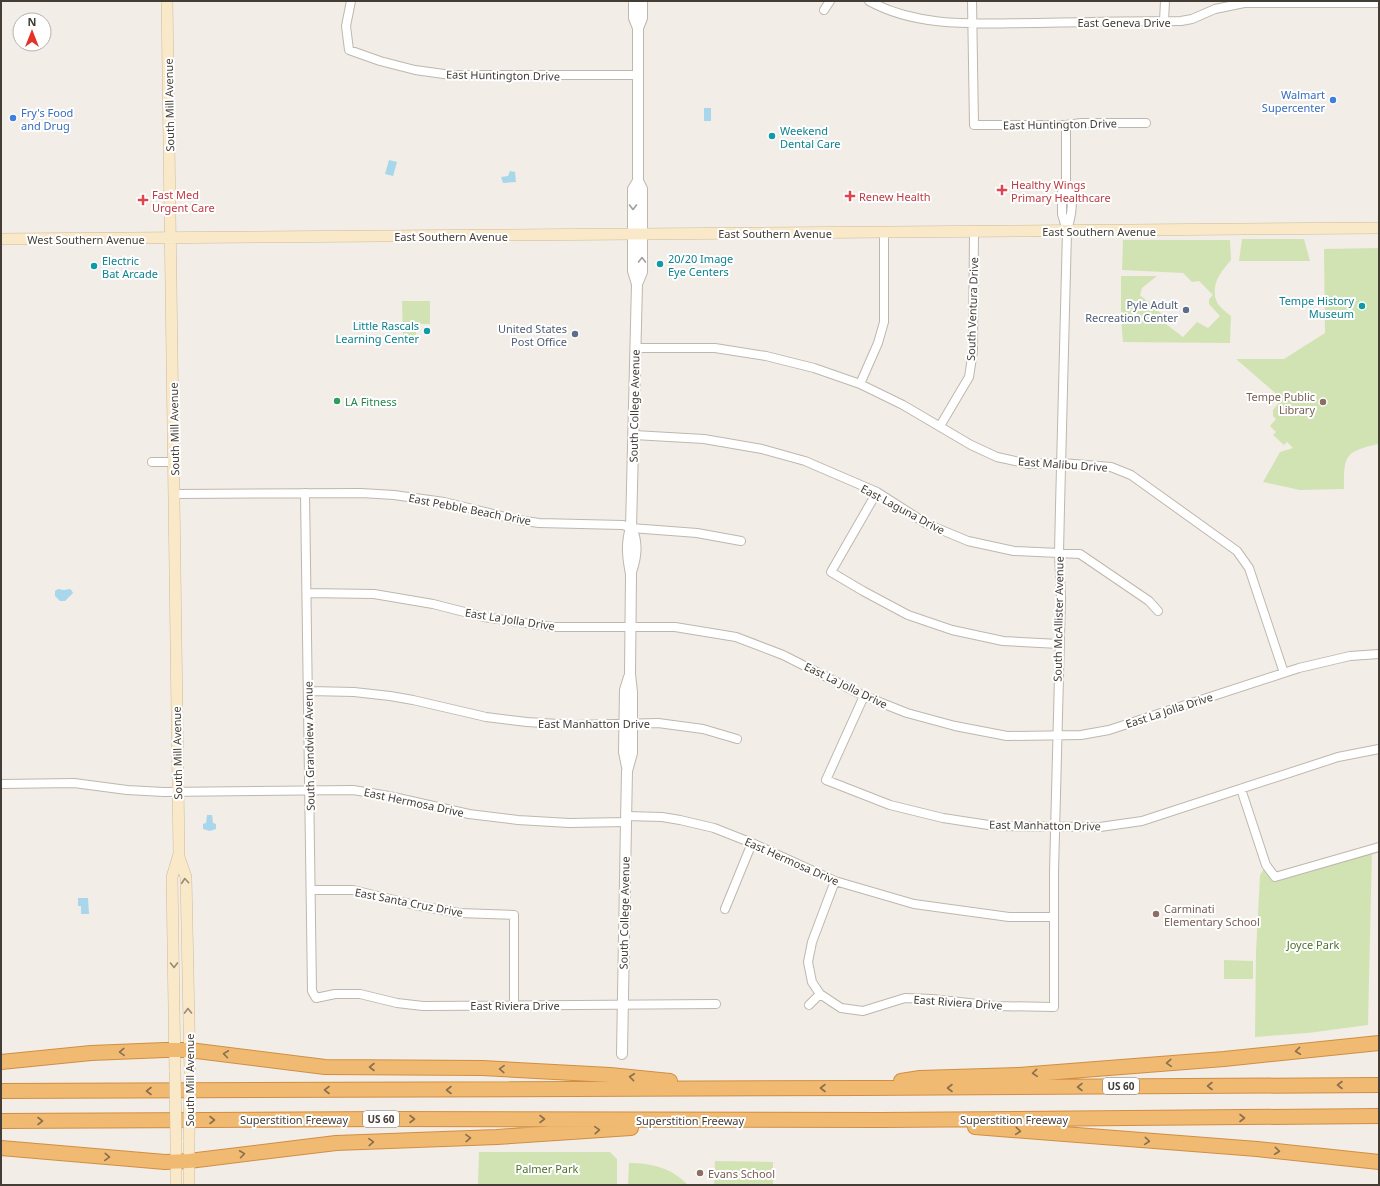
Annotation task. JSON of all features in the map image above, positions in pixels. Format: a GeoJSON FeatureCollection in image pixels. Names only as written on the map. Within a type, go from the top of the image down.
{"type":"FeatureCollection","features":[{"type":"Feature","properties":{"kind":"highway"},"geometry":{"type":"LineString","coordinates":[[862,1088],[920,1078],[1019,1074],[1224,1059],[1379,1043]]}},
{"type":"Feature","properties":{"kind":"highway"},"geometry":{"type":"LineString","coordinates":[[1,1062],[91,1054],[189,1050],[325,1067],[459,1067],[610,1074],[740,1089]]}},
{"type":"Feature","properties":{"kind":"highway","name":"US 60"},"geometry":{"type":"LineString","coordinates":[[1,1091],[740,1089],[1379,1085]]}},
{"type":"Feature","properties":{"kind":"highway","name":"Superstition Freeway"},"geometry":{"type":"LineString","coordinates":[[1,1121],[382,1119],[881,1120],[1379,1116]]}},
{"type":"Feature","properties":{"kind":"highway"},"geometry":{"type":"LineString","coordinates":[[1,1148],[90,1156],[182,1161],[336,1143],[497,1137],[760,1120]]}},
{"type":"Feature","properties":{"kind":"highway"},"geometry":{"type":"LineString","coordinates":[[881,1120],[1256,1149],[1379,1162]]}},
{"type":"Feature","properties":{"kind":"main road","name":"South Mill Avenue"},"geometry":{"type":"LineString","coordinates":[[167,1],[179,857],[186,877],[190,1072],[189,1140],[176,1185]]}},
{"type":"Feature","properties":{"kind":"main road","name":"East Southern Avenue"},"geometry":{"type":"LineString","coordinates":[[171,238],[1379,228]]}},
{"type":"Feature","properties":{"kind":"main road","name":"West Southern Avenue"},"geometry":{"type":"LineString","coordinates":[[1,239],[171,238]]}},
{"type":"Feature","properties":{"kind":"main road","name":"South Mill Avenue"},"geometry":{"type":"LineString","coordinates":[[179,857],[172,877],[176,1141],[189,1185]]}},
{"type":"Feature","properties":{"kind":"street","name":"East Huntington Drive"},"geometry":{"type":"LineString","coordinates":[[351,1],[346,26],[349,50],[380,62],[415,70],[451,75],[638,75]]}},
{"type":"Feature","properties":{"kind":"street","name":"South College Avenue"},"geometry":{"type":"LineString","coordinates":[[622,1054],[627,771],[624,752],[628,724],[625,690],[630,674],[631,574],[635,559],[636,538],[632,528],[637,284],[633,271],[638,234],[634,189],[638,181],[638,28],[634,18],[634,1]]}},
{"type":"Feature","properties":{"kind":"street","name":"South College Avenue"},"geometry":{"type":"LineString","coordinates":[[638,28],[642,18],[642,1]]}},
{"type":"Feature","properties":{"kind":"street"},"geometry":{"type":"LineString","coordinates":[[824,10],[830,1]]}},
{"type":"Feature","properties":{"kind":"street","name":"East Geneva Drive"},"geometry":{"type":"LineString","coordinates":[[869,1],[908,16],[933,21],[972,23],[1181,21],[1192,19],[1215,10],[1244,3],[1379,3]]}},
{"type":"Feature","properties":{"kind":"street"},"geometry":{"type":"LineString","coordinates":[[972,1],[972,23]]}},
{"type":"Feature","properties":{"kind":"street"},"geometry":{"type":"LineString","coordinates":[[1164,21],[1165,1]]}},
{"type":"Feature","properties":{"kind":"street","name":"East Huntington Drive"},"geometry":{"type":"LineString","coordinates":[[972,23],[974,125],[1146,123]]}},
{"type":"Feature","properties":{"kind":"street","name":"South McAllister Avenue"},"geometry":{"type":"LineString","coordinates":[[1054,1007],[1056,736],[1061,598],[1059,554],[1067,231],[1072,214],[1071,192],[1066,183],[1066,125]]}},
{"type":"Feature","properties":{"kind":"street"},"geometry":{"type":"LineString","coordinates":[[860,384],[878,343],[884,322],[884,232]]}},
{"type":"Feature","properties":{"kind":"street","name":"South Ventura Drive"},"geometry":{"type":"LineString","coordinates":[[940,426],[969,377],[973,351],[974,232]]}},
{"type":"Feature","properties":{"kind":"street","name":"East Malibu Drive"},"geometry":{"type":"LineString","coordinates":[[636,348],[715,348],[766,356],[814,368],[860,384],[903,405],[971,445],[997,457],[1029,464],[1062,463],[1111,467],[1131,475],[1237,551],[1248,568],[1284,673]]}},
{"type":"Feature","properties":{"kind":"street","name":"East Laguna Drive"},"geometry":{"type":"LineString","coordinates":[[634,435],[704,439],[762,449],[805,461],[877,492],[927,524],[968,541],[1014,551],[1080,554],[1149,601],[1158,611]]}},
{"type":"Feature","properties":{"kind":"street"},"geometry":{"type":"LineString","coordinates":[[152,462],[174,462]]}},
{"type":"Feature","properties":{"kind":"street"},"geometry":{"type":"LineString","coordinates":[[877,492],[831,572],[863,591],[908,614],[952,630],[1003,641],[1059,644]]}},
{"type":"Feature","properties":{"kind":"street","name":"South Grandview Avenue"},"geometry":{"type":"LineString","coordinates":[[306,493],[312,991],[316,998]]}},
{"type":"Feature","properties":{"kind":"street","name":"East Pebble Beach Drive"},"geometry":{"type":"LineString","coordinates":[[174,494],[362,493],[394,495],[444,502],[518,520],[558,524],[623,525],[632,528],[697,533],[741,541]]}},
{"type":"Feature","properties":{"kind":"street","name":"East La Jolla Drive"},"geometry":{"type":"LineString","coordinates":[[307,593],[374,594],[433,604],[484,617],[553,627],[675,626],[736,638],[783,654],[864,696],[907,713],[955,726],[1007,736],[1081,735],[1109,730],[1284,673],[1350,656],[1379,654]]}},
{"type":"Feature","properties":{"kind":"street","name":"East Manhatton Drive"},"geometry":{"type":"LineString","coordinates":[[309,691],[354,692],[390,696],[486,717],[508,720],[574,725],[658,723],[703,729],[737,739]]}},
{"type":"Feature","properties":{"kind":"street","name":"East Manhatton Drive"},"geometry":{"type":"LineString","coordinates":[[864,696],[826,780],[890,805],[943,818],[995,826],[1100,827],[1142,821],[1338,757],[1379,749]]}},
{"type":"Feature","properties":{"kind":"street","name":"East Hermosa Drive"},"geometry":{"type":"LineString","coordinates":[[1,784],[74,783],[127,790],[178,792],[343,790],[389,796],[469,814],[518,820],[569,822],[662,817],[714,828],[752,843],[835,881],[914,904],[1009,917],[1054,917]]}},
{"type":"Feature","properties":{"kind":"street"},"geometry":{"type":"LineString","coordinates":[[1241,789],[1266,865],[1275,877],[1379,847]]}},
{"type":"Feature","properties":{"kind":"street"},"geometry":{"type":"LineString","coordinates":[[725,908],[752,843]]}},
{"type":"Feature","properties":{"kind":"street"},"geometry":{"type":"LineString","coordinates":[[809,1005],[820,994],[812,982],[808,962],[812,942],[835,881]]}},
{"type":"Feature","properties":{"kind":"street","name":"East Santa Cruz Drive"},"geometry":{"type":"LineString","coordinates":[[311,890],[353,890],[415,905],[459,913],[514,915],[514,1005]]}},
{"type":"Feature","properties":{"kind":"street","name":"East Riviera Drive"},"geometry":{"type":"LineString","coordinates":[[316,998],[335,994],[360,994],[397,1003],[423,1006],[716,1004]]}},
{"type":"Feature","properties":{"kind":"street","name":"East Riviera Drive"},"geometry":{"type":"LineString","coordinates":[[820,994],[841,1008],[863,1011],[905,998],[932,999],[996,1006],[1054,1007]]}},
{"type":"Feature","properties":{"kind":"green space"},"geometry":{"type":"Polygon","coordinates":[[[1242,239],[1304,239],[1310,261],[1239,261],[1242,239]]]}},
{"type":"Feature","properties":{"kind":"green space"},"geometry":{"type":"Polygon","coordinates":[[[1123,240],[1230,240],[1231,260],[1218,278],[1215,294],[1218,304],[1231,316],[1230,343],[1123,342],[1121,318],[1121,276],[1157,276],[1142,288],[1140,295],[1165,317],[1162,321],[1183,337],[1197,322],[1208,328],[1220,316],[1209,304],[1209,299],[1213,295],[1199,281],[1192,282],[1183,273],[1122,270],[1123,240]]]}},
{"type":"Feature","properties":{"kind":"green space"},"geometry":{"type":"Polygon","coordinates":[[[1379,248],[1378,444],[1358,450],[1348,457],[1345,469],[1344,489],[1300,490],[1263,482],[1280,452],[1293,448],[1287,442],[1284,445],[1273,435],[1276,432],[1270,426],[1276,419],[1273,416],[1273,410],[1282,399],[1236,359],[1284,359],[1325,333],[1324,249],[1379,248]]]}},
{"type":"Feature","properties":{"kind":"green space"},"geometry":{"type":"Polygon","coordinates":[[[402,301],[430,301],[430,324],[416,324],[416,338],[403,338],[402,301]]]}},
{"type":"Feature","properties":{"kind":"green space","name":"Joyce Park"},"geometry":{"type":"Polygon","coordinates":[[[1372,849],[1368,1025],[1308,1033],[1255,1037],[1256,952],[1260,875],[1266,865],[1275,877],[1372,849]]]}},
{"type":"Feature","properties":{"kind":"green space"},"geometry":{"type":"Polygon","coordinates":[[[1224,960],[1253,961],[1253,979],[1224,979],[1224,960]]]}},
{"type":"Feature","properties":{"kind":"green space","name":"Palmer Park"},"geometry":{"type":"Polygon","coordinates":[[[479,1152],[610,1152],[617,1159],[617,1185],[478,1185],[479,1152]]]}},
{"type":"Feature","properties":{"kind":"green space"},"geometry":{"type":"Polygon","coordinates":[[[715,1161],[773,1162],[773,1185],[714,1185],[715,1161]]]}},
{"type":"Feature","properties":{"kind":"green space"},"geometry":{"type":"Polygon","coordinates":[[[629,1163],[654,1165],[675,1174],[688,1185],[628,1185],[629,1163]]]}},
{"type":"Feature","properties":{"kind":"water"},"geometry":{"type":"Polygon","coordinates":[[[704,108],[711,108],[711,121],[704,121],[704,108]]]}},
{"type":"Feature","properties":{"kind":"water"},"geometry":{"type":"Polygon","coordinates":[[[389,160],[397,162],[393,176],[385,174],[389,160]]]}},
{"type":"Feature","properties":{"kind":"water"},"geometry":{"type":"Polygon","coordinates":[[[510,171],[515,172],[516,182],[503,183],[501,177],[508,176],[510,171]]]}},
{"type":"Feature","properties":{"kind":"water"},"geometry":{"type":"Polygon","coordinates":[[[58,589],[70,589],[73,593],[65,601],[60,601],[55,596],[55,591],[58,589]]]}},
{"type":"Feature","properties":{"kind":"water"},"geometry":{"type":"Polygon","coordinates":[[[207,815],[212,815],[213,823],[216,824],[216,829],[210,831],[203,829],[203,824],[206,823],[207,815]]]}},
{"type":"Feature","properties":{"kind":"water"},"geometry":{"type":"Polygon","coordinates":[[[78,898],[88,898],[89,914],[81,914],[81,906],[78,906],[78,898]]]}},
{"type":"Feature","properties":{"kind":"place","name":"Walmart Supercenter"},"geometry":{"type":"Point","coordinates":[1333,100]}},
{"type":"Feature","properties":{"kind":"place","name":"Fry's Food and Drug"},"geometry":{"type":"Point","coordinates":[13,118]}},
{"type":"Feature","properties":{"kind":"place","name":"Weekend Dental Care"},"geometry":{"type":"Point","coordinates":[772,136]}},
{"type":"Feature","properties":{"kind":"place","name":"Healthy Wings Primary Healthcare"},"geometry":{"type":"Point","coordinates":[1002,190]}},
{"type":"Feature","properties":{"kind":"place","name":"Renew Health"},"geometry":{"type":"Point","coordinates":[850,196]}},
{"type":"Feature","properties":{"kind":"place","name":"Fast Med Urgent Care"},"geometry":{"type":"Point","coordinates":[143,200]}},
{"type":"Feature","properties":{"kind":"place","name":"20/20 Image Eye Centers"},"geometry":{"type":"Point","coordinates":[660,264]}},
{"type":"Feature","properties":{"kind":"place","name":"Electric Bat Arcade"},"geometry":{"type":"Point","coordinates":[94,266]}},
{"type":"Feature","properties":{"kind":"place","name":"Tempe History Museum"},"geometry":{"type":"Point","coordinates":[1362,306]}},
{"type":"Feature","properties":{"kind":"place","name":"Pyle Adult Recreation Center"},"geometry":{"type":"Point","coordinates":[1186,310]}},
{"type":"Feature","properties":{"kind":"place","name":"Little Rascals Learning Center"},"geometry":{"type":"Point","coordinates":[427,331]}},
{"type":"Feature","properties":{"kind":"place","name":"United States Post Office"},"geometry":{"type":"Point","coordinates":[575,334]}},
{"type":"Feature","properties":{"kind":"place","name":"LA Fitness"},"geometry":{"type":"Point","coordinates":[337,401]}},
{"type":"Feature","properties":{"kind":"place","name":"Tempe Public Library"},"geometry":{"type":"Point","coordinates":[1323,402]}},
{"type":"Feature","properties":{"kind":"place","name":"Carminati Elementary School"},"geometry":{"type":"Point","coordinates":[1156,914]}},
{"type":"Feature","properties":{"kind":"place","name":"Evans School"},"geometry":{"type":"Point","coordinates":[700,1173]}}]}
